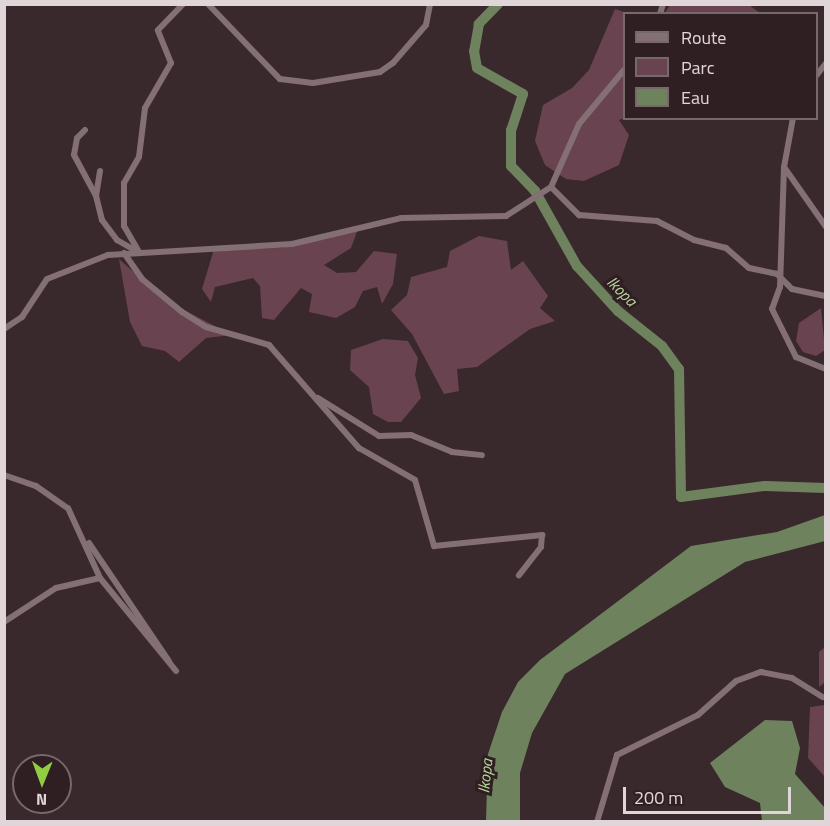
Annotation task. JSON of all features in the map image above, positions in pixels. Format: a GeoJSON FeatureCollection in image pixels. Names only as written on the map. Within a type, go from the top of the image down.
{"type":"FeatureCollection","features":[{"type":"Feature","properties":{"kind":"street"},"geometry":{"type":"LineString","coordinates":[[139,252],[124,226],[124,183],[139,157],[146,108],[171,63],[158,30],[183,4]]}},
{"type":"Feature","properties":{"kind":"street"},"geometry":{"type":"LineString","coordinates":[[208,4],[280,79],[313,83],[380,72],[393,63],[426,25],[430,4]]}},
{"type":"Feature","properties":{"kind":"street"},"geometry":{"type":"LineString","coordinates":[[4,329],[22,317],[47,279],[73,265],[124,253],[292,244],[401,218],[506,216],[551,187],[579,123],[623,71]]}},
{"type":"Feature","properties":{"kind":"street"},"geometry":{"type":"LineString","coordinates":[[793,120],[784,167],[777,274],[780,287],[772,309],[796,357],[825,369]]}},
{"type":"Feature","properties":{"kind":"street"},"geometry":{"type":"LineString","coordinates":[[86,130],[77,138],[74,155],[96,196],[108,231],[139,252]]}},
{"type":"Feature","properties":{"kind":"street"},"geometry":{"type":"LineString","coordinates":[[784,167],[825,227]]}},
{"type":"Feature","properties":{"kind":"street"},"geometry":{"type":"LineString","coordinates":[[96,196],[100,171]]}},
{"type":"Feature","properties":{"kind":"street"},"geometry":{"type":"LineString","coordinates":[[551,187],[579,214],[657,221],[694,240],[726,248],[761,273],[777,274],[792,289],[825,296]]}},
{"type":"Feature","properties":{"kind":"street"},"geometry":{"type":"LineString","coordinates":[[124,253],[142,279],[182,312],[206,327],[269,345],[371,459],[420,486],[434,546],[542,535],[541,547],[519,575]]}},
{"type":"Feature","properties":{"kind":"street"},"geometry":{"type":"LineString","coordinates":[[312,395],[380,436],[411,435],[452,452],[482,455]]}},
{"type":"Feature","properties":{"kind":"street"},"geometry":{"type":"LineString","coordinates":[[4,475],[55,498],[81,530],[176,671],[100,578],[81,530]]}},
{"type":"Feature","properties":{"kind":"street"},"geometry":{"type":"LineString","coordinates":[[4,622],[56,588],[100,578]]}},
{"type":"Feature","properties":{"kind":"street"},"geometry":{"type":"LineString","coordinates":[[597,822],[617,754],[698,715],[736,681],[761,672],[792,678],[823,697]]}},
{"type":"Feature","properties":{"kind":"green space"},"geometry":{"type":"Polygon","coordinates":[[[670,5],[749,5],[759,12],[666,12],[670,5]]]}},
{"type":"Feature","properties":{"kind":"green space"},"geometry":{"type":"Polygon","coordinates":[[[615,9],[624,12],[623,118],[619,120],[629,135],[619,165],[584,181],[566,179],[545,165],[535,141],[543,105],[572,88],[589,70],[615,9]]]}},
{"type":"Feature","properties":{"kind":"green space"},"geometry":{"type":"Polygon","coordinates":[[[358,229],[351,248],[324,265],[337,273],[356,272],[374,251],[397,254],[393,284],[382,304],[377,287],[363,291],[355,307],[336,318],[309,312],[312,294],[301,288],[274,320],[262,318],[260,286],[253,278],[215,287],[211,302],[202,289],[214,249],[281,248],[358,229]]]}},
{"type":"Feature","properties":{"kind":"green space"},"geometry":{"type":"Polygon","coordinates":[[[479,236],[507,241],[511,270],[523,261],[548,296],[540,308],[555,321],[530,329],[477,367],[457,369],[459,391],[444,394],[412,334],[391,310],[407,295],[411,277],[447,267],[450,251],[479,236]]]}},
{"type":"Feature","properties":{"kind":"green space"},"geometry":{"type":"Polygon","coordinates":[[[119,259],[165,300],[232,335],[206,338],[179,362],[165,351],[142,346],[130,322],[119,259]]]}},
{"type":"Feature","properties":{"kind":"green space"},"geometry":{"type":"Polygon","coordinates":[[[821,308],[825,350],[816,356],[803,352],[796,341],[799,323],[821,308]]]}},
{"type":"Feature","properties":{"kind":"green space"},"geometry":{"type":"Polygon","coordinates":[[[383,339],[408,341],[418,358],[415,375],[421,398],[401,422],[388,422],[373,414],[369,387],[350,370],[351,350],[383,339]]]}},
{"type":"Feature","properties":{"kind":"green space"},"geometry":{"type":"Polygon","coordinates":[[[825,647],[825,682],[819,687],[819,652],[825,647]]]}},
{"type":"Feature","properties":{"kind":"green space"},"geometry":{"type":"Polygon","coordinates":[[[826,705],[825,777],[808,758],[810,707],[826,705]]]}},
{"type":"Feature","properties":{"kind":"water"},"geometry":{"type":"Polygon","coordinates":[[[825,515],[825,541],[745,562],[565,674],[532,733],[520,773],[520,821],[486,821],[488,754],[502,712],[518,682],[540,660],[691,546],[777,532],[825,515]]]}},
{"type":"Feature","properties":{"kind":"water"},"geometry":{"type":"Polygon","coordinates":[[[765,720],[792,721],[800,748],[795,774],[825,808],[825,821],[762,821],[760,803],[725,787],[710,763],[765,720]]]}},
{"type":"Feature","properties":{"kind":"waterway","name":"Ikopa"},"geometry":{"type":"LineString","coordinates":[[498,4],[479,24],[474,51],[477,68],[523,94],[511,130],[511,166],[535,191],[577,266],[618,311],[662,346],[679,369],[681,497],[765,486],[826,488]]}}]}
